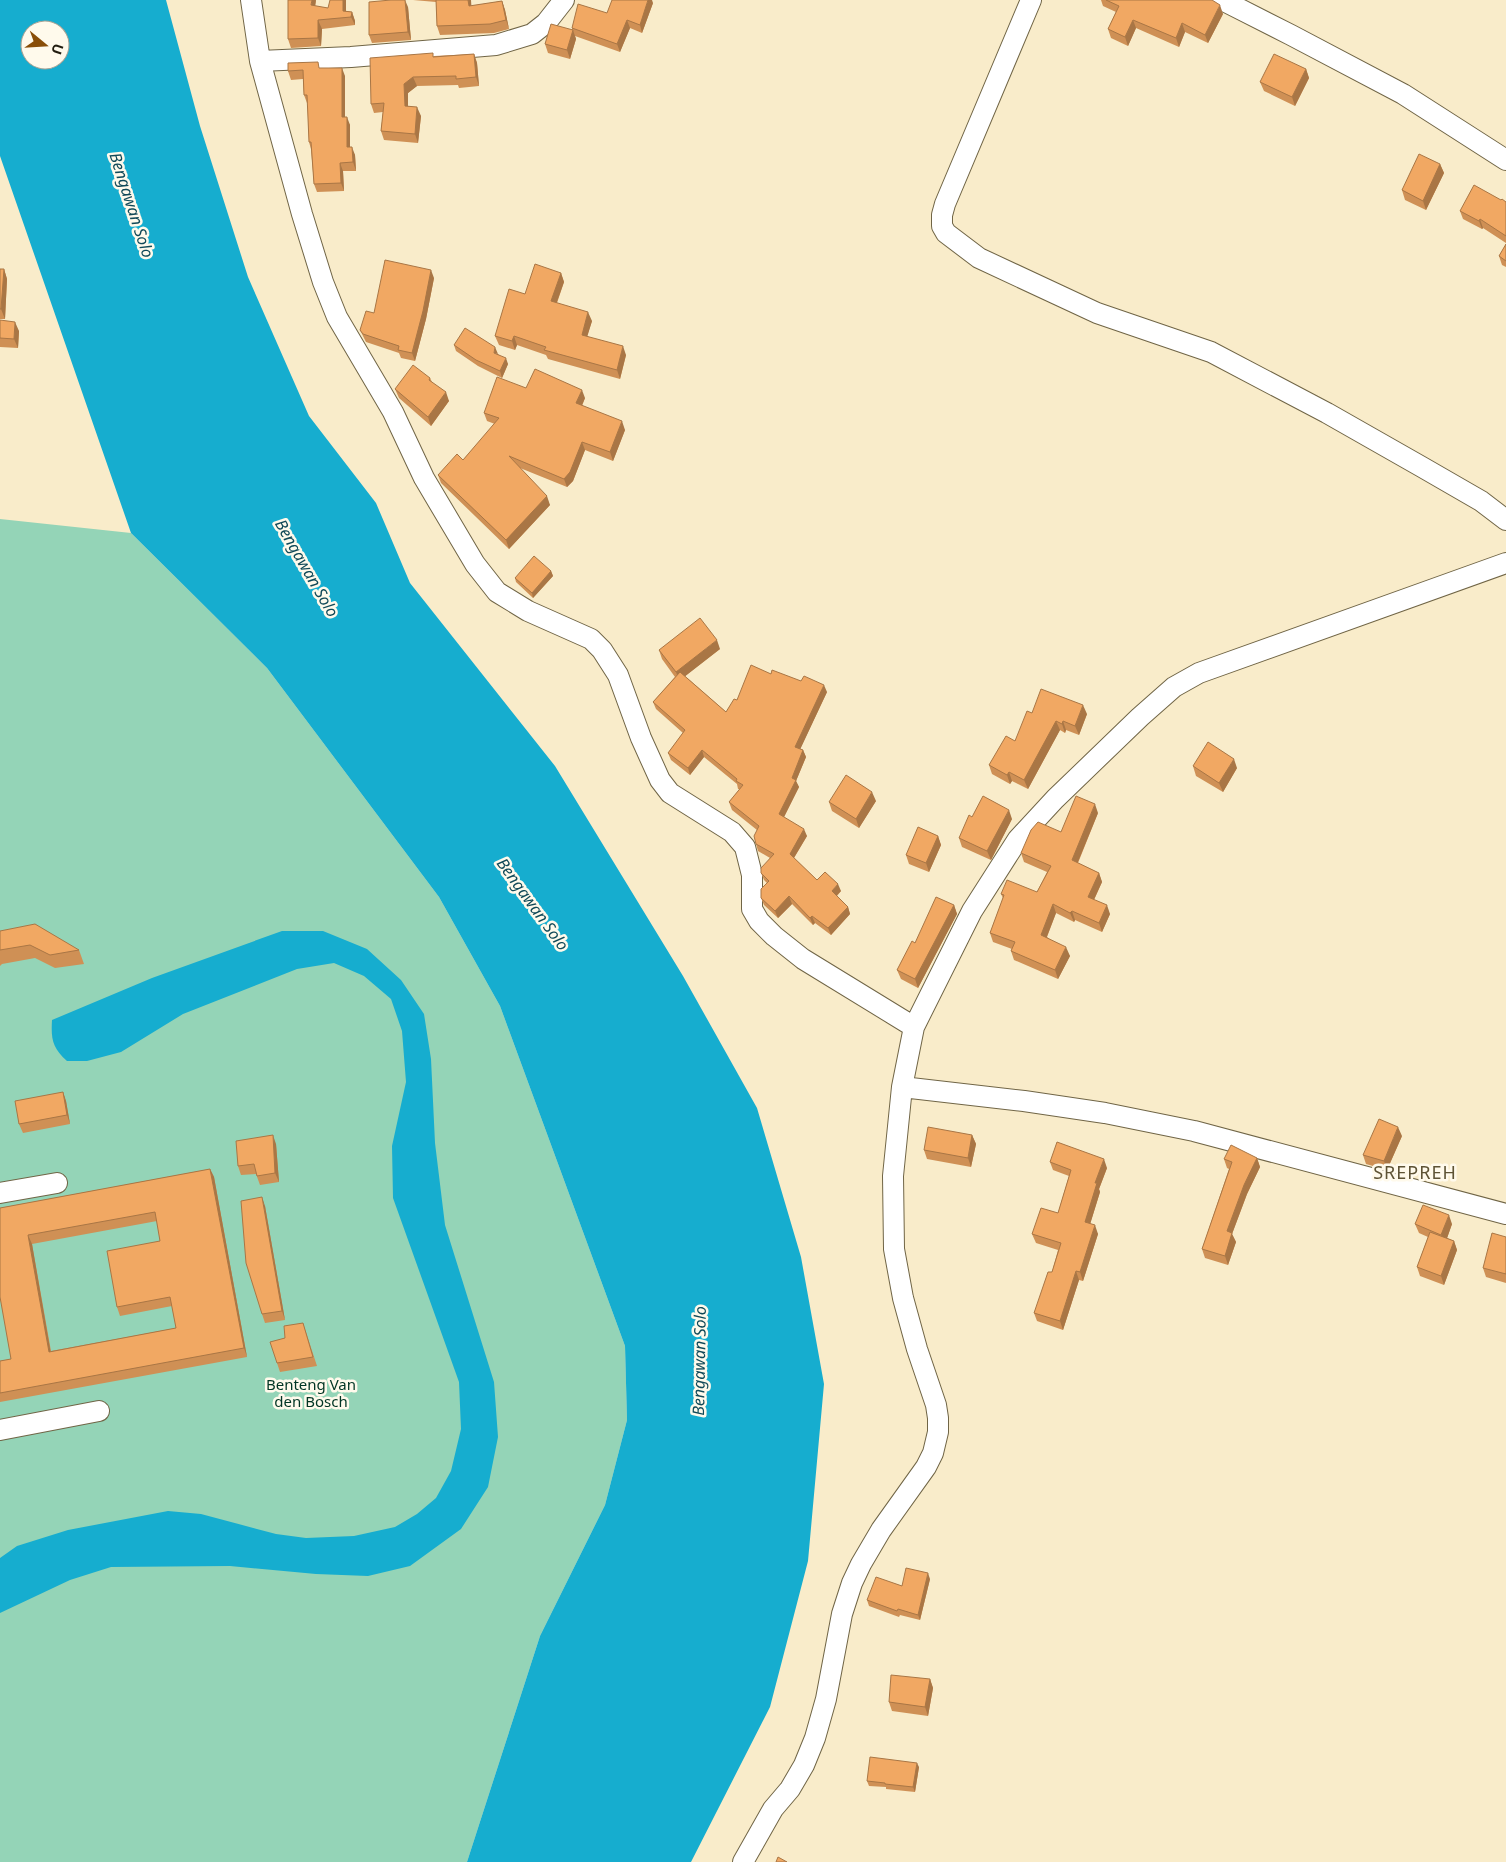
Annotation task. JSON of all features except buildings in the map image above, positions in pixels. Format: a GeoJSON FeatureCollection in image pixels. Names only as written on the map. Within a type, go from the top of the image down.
{"type":"FeatureCollection","features":[{"type":"Feature","properties":{"kind":"street"},"geometry":{"type":"LineString","coordinates":[[251,0],[260,61],[302,214],[323,282],[337,317],[393,412],[424,478],[475,564],[497,592],[528,611],[591,639],[602,650],[618,676],[641,738],[660,780],[676,796],[732,832],[745,847],[752,875],[752,909],[759,921],[803,960],[914,1027]]}},
{"type":"Feature","properties":{"kind":"street"},"geometry":{"type":"LineString","coordinates":[[260,61],[351,57],[496,45],[532,34],[546,24],[564,0]]}},
{"type":"Feature","properties":{"kind":"street"},"geometry":{"type":"LineString","coordinates":[[1031,0],[945,204],[942,226],[946,234],[979,258],[1097,313],[1211,352],[1327,413],[1481,501],[1506,520]]}},
{"type":"Feature","properties":{"kind":"street"},"geometry":{"type":"LineString","coordinates":[[1222,0],[1403,94],[1506,160]]}},
{"type":"Feature","properties":{"kind":"street"},"geometry":{"type":"LineString","coordinates":[[743,1862],[773,1810],[790,1789],[804,1765],[815,1738],[826,1699],[842,1614],[852,1583],[881,1530],[926,1466],[933,1452],[938,1432],[936,1406],[917,1349],[903,1298],[894,1249],[892,1176],[902,1087],[914,1027],[972,912],[1018,839],[1088,767],[1174,688],[1199,673],[1506,563]]}},
{"type":"Feature","properties":{"kind":"street"},"geometry":{"type":"LineString","coordinates":[[902,1087],[1024,1101],[1096,1112],[1194,1131],[1506,1214]]}},
{"type":"Feature","properties":{"kind":"street"},"geometry":{"type":"LineString","coordinates":[[0,1194],[57,1183]]}},
{"type":"Feature","properties":{"kind":"street"},"geometry":{"type":"LineString","coordinates":[[0,1430],[99,1411]]}},
{"type":"Feature","properties":{"kind":"green space","name":"Benteng Van den Bosch"},"geometry":{"type":"Polygon","coordinates":[[[0,519],[131,533],[267,668],[439,897],[500,1006],[625,1346],[627,1420],[605,1505],[540,1636],[467,1862],[0,1862],[0,519]]]}},
{"type":"Feature","properties":{"kind":"water","name":"Bengawan Solo"},"geometry":{"type":"Polygon","coordinates":[[[0,0],[166,0],[200,126],[248,277],[309,416],[376,503],[410,583],[555,766],[683,976],[757,1108],[801,1257],[824,1384],[808,1561],[770,1707],[691,1862],[467,1862],[540,1636],[605,1505],[627,1420],[625,1346],[500,1006],[439,897],[267,668],[131,533],[0,156],[0,0]]]}},
{"type":"Feature","properties":{"kind":"water"},"geometry":{"type":"Polygon","coordinates":[[[282,931],[323,931],[367,949],[401,980],[424,1014],[431,1059],[435,1143],[445,1225],[494,1382],[498,1437],[488,1487],[461,1529],[410,1566],[368,1576],[316,1574],[230,1566],[111,1567],[70,1580],[0,1613],[0,1558],[17,1546],[68,1530],[168,1511],[201,1514],[276,1534],[306,1538],[354,1536],[395,1527],[417,1514],[436,1498],[451,1471],[461,1429],[459,1382],[393,1198],[392,1146],[406,1082],[402,1031],[391,999],[364,976],[334,963],[297,969],[183,1014],[121,1052],[87,1061],[67,1061],[55,1047],[52,1020],[152,978],[282,931]]]}},
{"type":"Feature","properties":{"kind":"district","name":"SREPREH"},"geometry":{"type":"Point","coordinates":[1415,1172]}}]}
